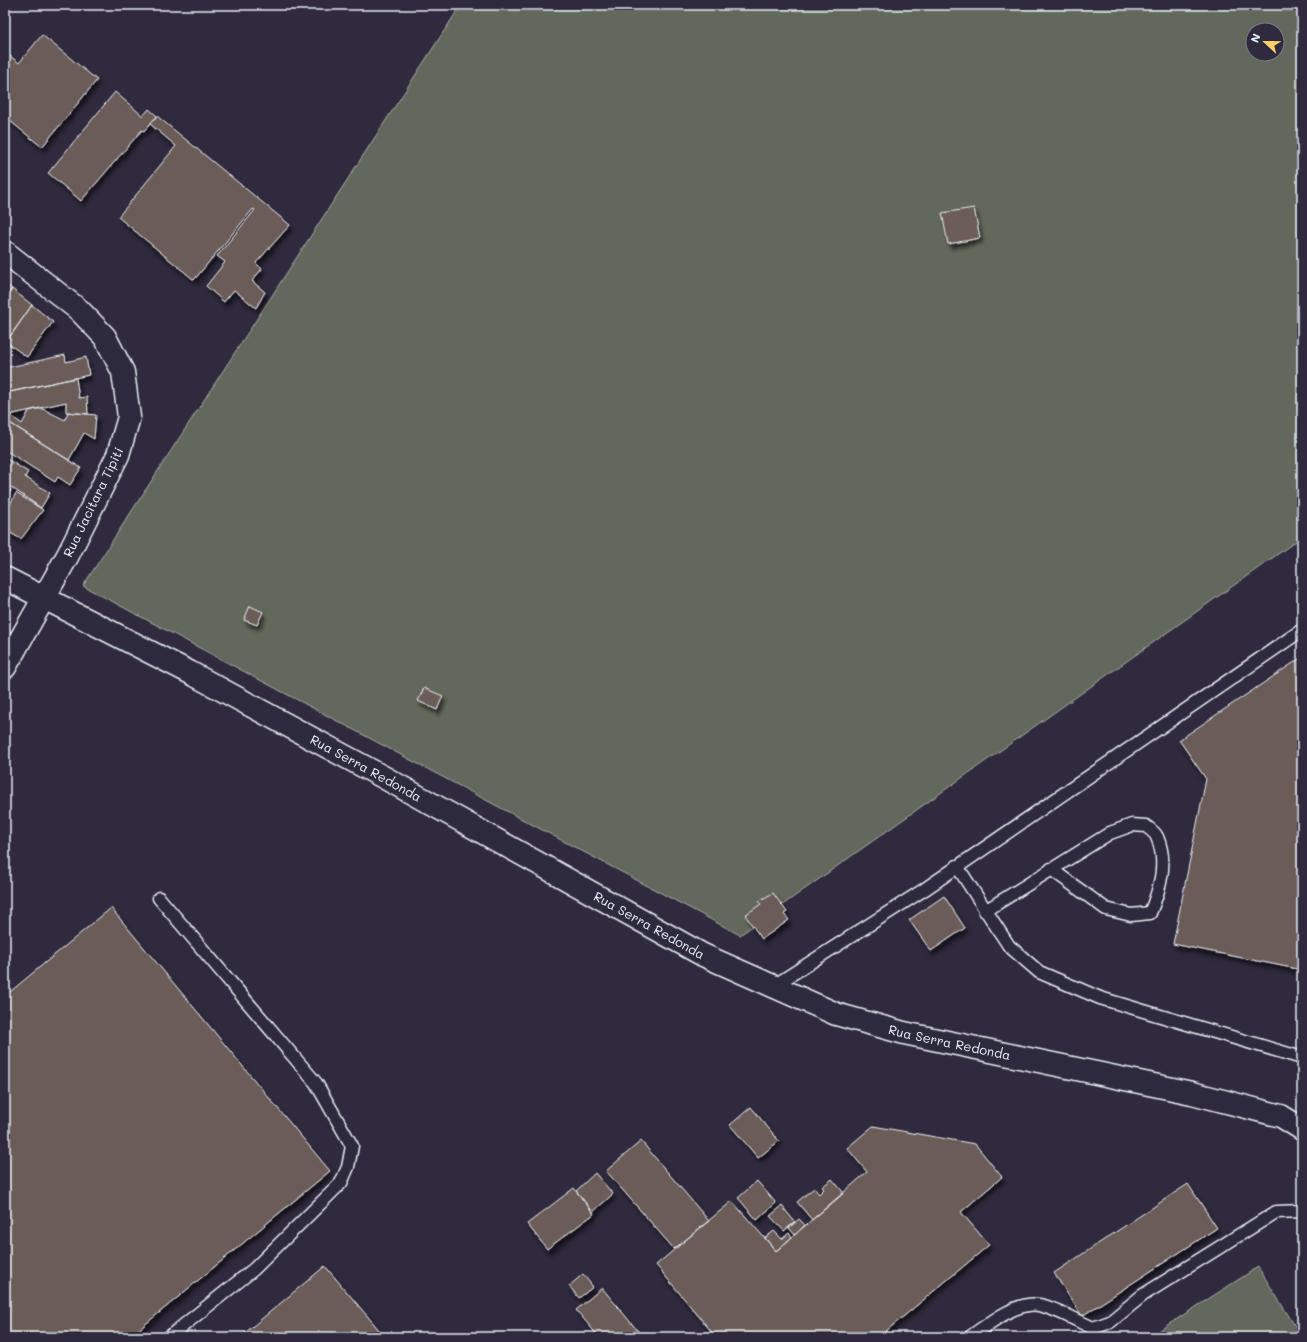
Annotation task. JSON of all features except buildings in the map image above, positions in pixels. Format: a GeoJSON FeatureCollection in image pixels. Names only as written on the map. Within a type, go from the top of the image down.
{"type":"FeatureCollection","features":[{"type":"Feature","properties":{"kind":"street","name":"Rua Jacitara Tipiti"},"geometry":{"type":"LineString","coordinates":[[5,252],[79,310],[105,337],[123,372],[129,417],[118,455],[68,555],[5,667]]}},
{"type":"Feature","properties":{"kind":"street","name":"Rua Serra Redonda"},"geometry":{"type":"LineString","coordinates":[[5,578],[189,672],[385,778],[703,955],[772,987],[836,1014],[904,1033],[1192,1093],[1281,1116],[1302,1129]]}},
{"type":"Feature","properties":{"kind":"lane"},"geometry":{"type":"LineString","coordinates":[[772,987],[925,890],[957,866],[1302,630]]}},
{"type":"Feature","properties":{"kind":"lane"},"geometry":{"type":"LineString","coordinates":[[985,911],[1051,869],[1110,833],[1132,825],[1146,826],[1157,835],[1163,862],[1159,892],[1150,913],[1137,914],[1106,909],[1051,869]]}},
{"type":"Feature","properties":{"kind":"lane"},"geometry":{"type":"LineString","coordinates":[[957,866],[1009,946],[1039,972],[1100,998],[1302,1058]]}},
{"type":"Feature","properties":{"kind":"lane"},"geometry":{"type":"LineString","coordinates":[[159,898],[316,1083],[352,1146],[348,1167],[341,1184],[254,1269],[169,1337]]}},
{"type":"Feature","properties":{"kind":"lane"},"geometry":{"type":"LineString","coordinates":[[970,1337],[1000,1316],[1023,1306],[1038,1305],[1093,1328],[1110,1322],[1143,1295],[1276,1212],[1302,1211]]}},
{"type":"Feature","properties":{"kind":"shaded area"},"geometry":{"type":"Polygon","coordinates":[[[461,5],[1302,5],[1302,537],[740,935],[83,586],[461,5]]]}},
{"type":"Feature","properties":{"kind":"shaded area"},"geometry":{"type":"Polygon","coordinates":[[[1258,1267],[1302,1337],[1149,1337],[1258,1267]]]}}]}
